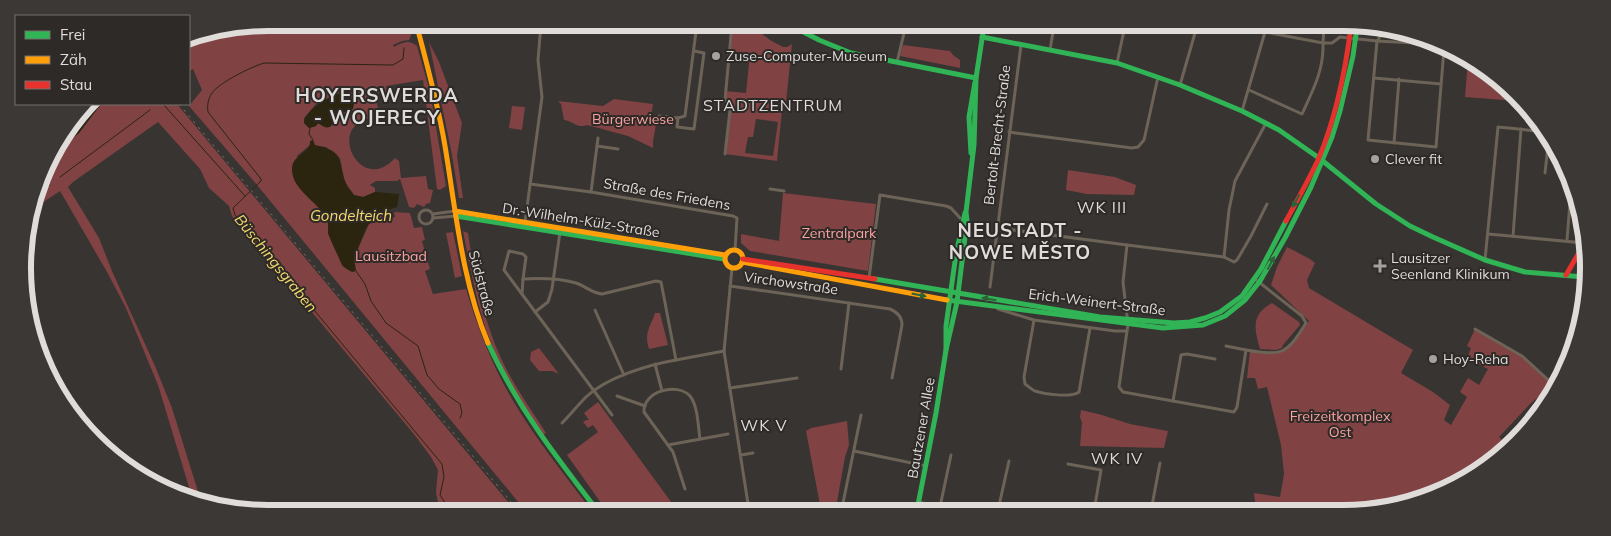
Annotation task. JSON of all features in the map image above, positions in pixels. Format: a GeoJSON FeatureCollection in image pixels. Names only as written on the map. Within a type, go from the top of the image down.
{"type":"FeatureCollection","features":[{"type":"Feature","properties":{"kind":"street","name":"Südstraße"},"geometry":{"type":"LineString","coordinates":[[418,31],[440,116],[464,264],[477,313],[497,363],[518,403],[593,505]]}},
{"type":"Feature","properties":{"kind":"street"},"geometry":{"type":"LineString","coordinates":[[525,223],[542,97],[538,60],[540,31]]}},
{"type":"Feature","properties":{"kind":"street"},"geometry":{"type":"LineString","coordinates":[[657,117],[678,118],[685,116],[695,31]]}},
{"type":"Feature","properties":{"kind":"street"},"geometry":{"type":"LineString","coordinates":[[725,154],[730,110],[724,100],[731,31]]}},
{"type":"Feature","properties":{"kind":"street"},"geometry":{"type":"LineString","coordinates":[[801,31],[838,48],[976,78]]}},
{"type":"Feature","properties":{"kind":"street"},"geometry":{"type":"LineString","coordinates":[[897,62],[905,31]]}},
{"type":"Feature","properties":{"kind":"street","name":"Bautzener Allee"},"geometry":{"type":"LineString","coordinates":[[918,505],[958,294],[972,162],[977,99],[976,78],[983,31]]}},
{"type":"Feature","properties":{"kind":"street"},"geometry":{"type":"LineString","coordinates":[[1050,51],[1053,31]]}},
{"type":"Feature","properties":{"kind":"street"},"geometry":{"type":"LineString","coordinates":[[1117,63],[1124,31]]}},
{"type":"Feature","properties":{"kind":"street"},"geometry":{"type":"LineString","coordinates":[[1180,85],[1194,31]]}},
{"type":"Feature","properties":{"kind":"street"},"geometry":{"type":"LineString","coordinates":[[1249,90],[1302,114],[1318,80],[1323,60],[1324,31]]}},
{"type":"Feature","properties":{"kind":"street"},"geometry":{"type":"LineString","coordinates":[[1242,111],[1265,32],[1322,43],[1332,43],[1340,37],[1416,43]]}},
{"type":"Feature","properties":{"kind":"street"},"geometry":{"type":"LineString","coordinates":[[1351,32],[1352,38]]}},
{"type":"Feature","properties":{"kind":"street"},"geometry":{"type":"LineString","coordinates":[[1352,38],[1355,32]]}},
{"type":"Feature","properties":{"kind":"street"},"geometry":{"type":"LineString","coordinates":[[1382,35],[1377,41],[1368,140],[1436,147],[1444,54]]}},
{"type":"Feature","properties":{"kind":"street"},"geometry":{"type":"LineString","coordinates":[[982,38],[1117,63],[1158,76],[1266,123],[1321,160],[1363,195],[1401,220],[1433,237],[1485,260],[1525,272],[1579,276]]}},
{"type":"Feature","properties":{"kind":"street","name":"Erich-Weinert-Straße"},"geometry":{"type":"LineString","coordinates":[[950,301],[1128,322],[1174,323],[1205,319],[1218,314],[1235,302],[1257,281],[1321,160],[1352,38]]}},
{"type":"Feature","properties":{"kind":"street","name":"Bertolt-Brecht-Straße"},"geometry":{"type":"LineString","coordinates":[[990,287],[1021,45]]}},
{"type":"Feature","properties":{"kind":"street"},"geometry":{"type":"LineString","coordinates":[[678,118],[677,127],[694,129],[704,53],[694,51]]}},
{"type":"Feature","properties":{"kind":"street"},"geometry":{"type":"LineString","coordinates":[[1009,132],[1132,148],[1138,147],[1144,140],[1158,76]]}},
{"type":"Feature","properties":{"kind":"street"},"geometry":{"type":"LineString","coordinates":[[1374,78],[1441,84]]}},
{"type":"Feature","properties":{"kind":"street"},"geometry":{"type":"LineString","coordinates":[[1394,143],[1399,79]]}},
{"type":"Feature","properties":{"kind":"street"},"geometry":{"type":"LineString","coordinates":[[1224,257],[1232,189],[1241,168],[1266,123]]}},
{"type":"Feature","properties":{"kind":"street"},"geometry":{"type":"LineString","coordinates":[[1485,260],[1498,127],[1535,130]]}},
{"type":"Feature","properties":{"kind":"street"},"geometry":{"type":"LineString","coordinates":[[1513,236],[1521,129]]}},
{"type":"Feature","properties":{"kind":"street","name":"Straße des Friedens"},"geometry":{"type":"LineString","coordinates":[[591,192],[598,138]]}},
{"type":"Feature","properties":{"kind":"street"},"geometry":{"type":"LineString","coordinates":[[597,146],[618,149]]}},
{"type":"Feature","properties":{"kind":"street"},"geometry":{"type":"LineString","coordinates":[[1545,174],[1548,149]]}},
{"type":"Feature","properties":{"kind":"street","name":"Straße des Friedens"},"geometry":{"type":"LineString","coordinates":[[530,184],[591,192],[733,216],[737,218],[735,250]]}},
{"type":"Feature","properties":{"kind":"street"},"geometry":{"type":"LineString","coordinates":[[770,189],[784,191]]}},
{"type":"Feature","properties":{"kind":"street"},"geometry":{"type":"LineString","coordinates":[[869,278],[880,196],[946,206],[951,208],[960,218]]}},
{"type":"Feature","properties":{"kind":"street"},"geometry":{"type":"LineString","coordinates":[[1567,240],[1570,201]]}},
{"type":"Feature","properties":{"kind":"street"},"geometry":{"type":"LineString","coordinates":[[998,228],[1224,257],[1232,262],[1237,260],[1267,204]]}},
{"type":"Feature","properties":{"kind":"street"},"geometry":{"type":"LineString","coordinates":[[424,210],[429,210],[433,216],[430,223],[426,224],[421,222],[419,218],[420,213],[424,210]]}},
{"type":"Feature","properties":{"kind":"street","name":"Bautzener Allee"},"geometry":{"type":"LineString","coordinates":[[946,350],[946,326],[961,224],[966,212]]}},
{"type":"Feature","properties":{"kind":"street","name":"Dr.-Wilhelm-Külz-Straße"},"geometry":{"type":"LineString","coordinates":[[433,216],[456,214],[525,223],[560,230]]}},
{"type":"Feature","properties":{"kind":"street","name":"Dr.-Wilhelm-Külz-Straße"},"geometry":{"type":"LineString","coordinates":[[456,214],[725,257]]}},
{"type":"Feature","properties":{"kind":"street"},"geometry":{"type":"LineString","coordinates":[[535,312],[548,302],[560,230]]}},
{"type":"Feature","properties":{"kind":"street"},"geometry":{"type":"LineString","coordinates":[[1488,234],[1578,242]]}},
{"type":"Feature","properties":{"kind":"street"},"geometry":{"type":"LineString","coordinates":[[1127,245],[1123,282],[1128,322],[1119,388],[1123,392],[1234,412],[1237,407],[1246,350]]}},
{"type":"Feature","properties":{"kind":"street"},"geometry":{"type":"LineString","coordinates":[[735,250],[740,253],[742,261],[738,267],[732,268],[727,265],[725,257],[729,251],[735,250]]}},
{"type":"Feature","properties":{"kind":"street"},"geometry":{"type":"LineString","coordinates":[[522,294],[526,257],[523,254],[509,252],[504,270],[612,416]]}},
{"type":"Feature","properties":{"kind":"street"},"geometry":{"type":"LineString","coordinates":[[1566,275],[1579,252]]}},
{"type":"Feature","properties":{"kind":"street"},"geometry":{"type":"LineString","coordinates":[[742,261],[869,278],[951,294]]}},
{"type":"Feature","properties":{"kind":"street"},"geometry":{"type":"LineString","coordinates":[[742,261],[950,301]]}},
{"type":"Feature","properties":{"kind":"street"},"geometry":{"type":"LineString","coordinates":[[732,268],[724,351],[749,505]]}},
{"type":"Feature","properties":{"kind":"street"},"geometry":{"type":"LineString","coordinates":[[523,279],[553,278],[581,284],[598,294],[656,281],[661,282],[676,360]]}},
{"type":"Feature","properties":{"kind":"street"},"geometry":{"type":"LineString","coordinates":[[1226,346],[1272,353],[1282,352],[1292,343],[1306,323],[1302,316],[1257,281]]}},
{"type":"Feature","properties":{"kind":"street","name":"Virchowstraße"},"geometry":{"type":"LineString","coordinates":[[730,286],[890,309],[896,312],[902,325],[892,378]]}},
{"type":"Feature","properties":{"kind":"street","name":"Erich-Weinert-Straße"},"geometry":{"type":"LineString","coordinates":[[951,294],[1128,322]]}},
{"type":"Feature","properties":{"kind":"street","name":"Virchowstraße"},"geometry":{"type":"LineString","coordinates":[[841,369],[849,303]]}},
{"type":"Feature","properties":{"kind":"street","name":"Erich-Weinert-Straße"},"geometry":{"type":"LineString","coordinates":[[993,307],[1034,320],[1127,331]]}},
{"type":"Feature","properties":{"kind":"street"},"geometry":{"type":"LineString","coordinates":[[596,310],[624,375]]}},
{"type":"Feature","properties":{"kind":"street"},"geometry":{"type":"LineString","coordinates":[[1034,320],[1024,377],[1025,384],[1035,391],[1070,396],[1078,392],[1090,328]]}},
{"type":"Feature","properties":{"kind":"street"},"geometry":{"type":"LineString","coordinates":[[1475,329],[1522,356],[1550,382]]}},
{"type":"Feature","properties":{"kind":"street"},"geometry":{"type":"LineString","coordinates":[[562,423],[587,396],[624,375],[655,364],[724,351]]}},
{"type":"Feature","properties":{"kind":"street"},"geometry":{"type":"LineString","coordinates":[[1173,401],[1182,355],[1187,354],[1215,359]]}},
{"type":"Feature","properties":{"kind":"street"},"geometry":{"type":"LineString","coordinates":[[655,364],[662,391]]}},
{"type":"Feature","properties":{"kind":"street"},"geometry":{"type":"LineString","coordinates":[[730,388],[797,378]]}},
{"type":"Feature","properties":{"kind":"street"},"geometry":{"type":"LineString","coordinates":[[685,488],[672,452],[645,413],[645,406],[651,396],[662,391],[676,389],[690,396],[694,403],[700,439]]}},
{"type":"Feature","properties":{"kind":"street"},"geometry":{"type":"LineString","coordinates":[[617,396],[645,406]]}},
{"type":"Feature","properties":{"kind":"street"},"geometry":{"type":"LineString","coordinates":[[844,505],[861,415]]}},
{"type":"Feature","properties":{"kind":"street"},"geometry":{"type":"LineString","coordinates":[[668,445],[728,434]]}},
{"type":"Feature","properties":{"kind":"street"},"geometry":{"type":"LineString","coordinates":[[854,452],[926,466]]}},
{"type":"Feature","properties":{"kind":"street"},"geometry":{"type":"LineString","coordinates":[[741,456],[753,453]]}},
{"type":"Feature","properties":{"kind":"street"},"geometry":{"type":"LineString","coordinates":[[940,505],[952,455]]}},
{"type":"Feature","properties":{"kind":"street"},"geometry":{"type":"LineString","coordinates":[[999,505],[1009,461]]}},
{"type":"Feature","properties":{"kind":"street"},"geometry":{"type":"LineString","coordinates":[[1152,505],[1160,463]]}},
{"type":"Feature","properties":{"kind":"street"},"geometry":{"type":"LineString","coordinates":[[1068,464],[1101,470],[1095,505]]}},
{"type":"Feature","properties":{"kind":"street"},"geometry":{"type":"LineString","coordinates":[[918,502],[931,505]]}},
{"type":"Feature","properties":{"kind":"green space","name":"Lausitzbad"},"geometry":{"type":"Polygon","coordinates":[[[261,31],[366,33],[411,31],[409,40],[393,45],[394,47],[409,42],[417,46],[430,92],[446,186],[440,190],[437,189],[423,80],[386,86],[387,92],[374,94],[381,118],[363,121],[353,129],[349,140],[352,152],[358,163],[369,169],[381,168],[395,158],[399,161],[401,178],[426,176],[428,189],[433,190],[430,203],[424,207],[417,204],[414,208],[409,207],[400,179],[397,181],[376,181],[370,185],[375,188],[375,192],[363,197],[354,195],[345,183],[340,158],[326,147],[310,145],[297,156],[321,210],[326,217],[329,226],[328,233],[341,260],[354,258],[369,224],[374,222],[381,213],[387,210],[389,219],[395,217],[394,212],[410,213],[414,228],[422,227],[425,240],[422,241],[430,269],[425,271],[433,294],[466,289],[487,348],[507,390],[532,431],[587,505],[521,505],[257,185],[189,106],[202,90],[193,69],[190,70],[190,45],[237,33],[261,31]],[[349,94],[328,98],[321,104],[316,104],[304,118],[304,123],[309,128],[317,124],[335,122],[337,115],[341,112],[353,109],[354,102],[349,94]]]}},
{"type":"Feature","properties":{"kind":"green space"},"geometry":{"type":"Polygon","coordinates":[[[731,31],[758,31],[783,47],[792,44],[786,103],[782,110],[777,161],[725,154],[730,110],[726,103],[725,91],[746,93],[750,53],[730,51],[731,31]],[[756,119],[753,137],[748,137],[745,153],[773,156],[778,122],[756,119]]]}},
{"type":"Feature","properties":{"kind":"green space"},"geometry":{"type":"Polygon","coordinates":[[[429,42],[439,62],[462,123],[457,156],[463,198],[459,198],[429,42]]]}},
{"type":"Feature","properties":{"kind":"green space"},"geometry":{"type":"Polygon","coordinates":[[[903,45],[950,51],[960,60],[960,68],[900,56],[903,45]]]}},
{"type":"Feature","properties":{"kind":"green space"},"geometry":{"type":"Polygon","coordinates":[[[1467,67],[1487,80],[1509,100],[1465,97],[1467,67]]]}},
{"type":"Feature","properties":{"kind":"green space","name":"Bürgerwiese"},"geometry":{"type":"Polygon","coordinates":[[[614,99],[653,104],[651,117],[657,119],[653,148],[628,136],[564,120],[561,104],[558,101],[603,106],[614,99]]]}},
{"type":"Feature","properties":{"kind":"green space"},"geometry":{"type":"Polygon","coordinates":[[[100,105],[178,105],[511,505],[438,505],[436,492],[438,470],[431,457],[239,225],[232,216],[229,206],[209,188],[200,169],[158,122],[68,187],[99,238],[172,408],[199,494],[190,491],[158,385],[126,308],[60,191],[40,204],[49,177],[63,150],[67,143],[79,133],[100,105]]]}},
{"type":"Feature","properties":{"kind":"green space"},"geometry":{"type":"Polygon","coordinates":[[[512,106],[525,107],[522,130],[509,128],[512,106]]]}},
{"type":"Feature","properties":{"kind":"green space"},"geometry":{"type":"Polygon","coordinates":[[[1068,170],[1115,177],[1136,185],[1134,195],[1087,194],[1066,190],[1068,170]]]}},
{"type":"Feature","properties":{"kind":"green space","name":"Zentralpark"},"geometry":{"type":"Polygon","coordinates":[[[783,193],[876,204],[868,271],[750,251],[741,243],[741,234],[779,241],[783,193]]]}},
{"type":"Feature","properties":{"kind":"green space"},"geometry":{"type":"Polygon","coordinates":[[[463,231],[468,233],[480,296],[494,341],[510,376],[546,433],[543,435],[512,386],[493,348],[477,296],[463,231]]]}},
{"type":"Feature","properties":{"kind":"green space"},"geometry":{"type":"Polygon","coordinates":[[[453,232],[462,276],[455,278],[446,233],[453,232]]]}},
{"type":"Feature","properties":{"kind":"green space","name":"Freizeitkomplex Ost"},"geometry":{"type":"Polygon","coordinates":[[[1287,247],[1310,259],[1315,263],[1307,280],[1309,288],[1413,350],[1401,373],[1433,392],[1450,405],[1444,420],[1451,425],[1467,397],[1460,392],[1468,378],[1479,385],[1488,369],[1467,358],[1471,348],[1467,346],[1475,329],[1522,356],[1550,382],[1544,394],[1530,404],[1499,437],[1504,442],[1499,446],[1475,465],[1434,487],[1404,497],[1374,503],[1255,505],[1254,493],[1280,497],[1284,474],[1281,445],[1267,387],[1258,389],[1255,378],[1247,378],[1250,350],[1280,351],[1290,344],[1309,321],[1271,285],[1287,247]]]}},
{"type":"Feature","properties":{"kind":"green space"},"geometry":{"type":"Polygon","coordinates":[[[1272,303],[1299,322],[1300,325],[1282,348],[1276,350],[1260,349],[1256,335],[1257,317],[1265,307],[1272,303]]]}},
{"type":"Feature","properties":{"kind":"green space"},"geometry":{"type":"Polygon","coordinates":[[[655,313],[660,313],[668,345],[649,349],[647,334],[655,313]]]}},
{"type":"Feature","properties":{"kind":"green space"},"geometry":{"type":"Polygon","coordinates":[[[539,348],[559,374],[552,371],[539,371],[530,360],[531,352],[539,348]]]}},
{"type":"Feature","properties":{"kind":"green space"},"geometry":{"type":"Polygon","coordinates":[[[598,402],[673,505],[602,505],[567,455],[598,432],[593,425],[588,428],[583,422],[589,420],[584,413],[598,402]]]}},
{"type":"Feature","properties":{"kind":"green space"},"geometry":{"type":"Polygon","coordinates":[[[1081,410],[1130,424],[1168,431],[1164,448],[1080,446],[1081,410]]]}},
{"type":"Feature","properties":{"kind":"green space"},"geometry":{"type":"Polygon","coordinates":[[[847,421],[849,445],[837,505],[820,505],[806,431],[811,428],[847,421]]]}},
{"type":"Feature","properties":{"kind":"water"},"geometry":{"type":"Polygon","coordinates":[[[261,31],[372,31],[366,33],[261,31]]]}},
{"type":"Feature","properties":{"kind":"water"},"geometry":{"type":"Polygon","coordinates":[[[341,93],[347,93],[354,102],[353,109],[341,112],[330,127],[318,123],[316,126],[309,128],[304,123],[308,114],[324,100],[341,93]]]}},
{"type":"Feature","properties":{"kind":"water"},"geometry":{"type":"Polygon","coordinates":[[[97,105],[100,105],[79,133],[68,142],[90,112],[97,105]]]}},
{"type":"Feature","properties":{"kind":"water","name":"Gondelteich"},"geometry":{"type":"Polygon","coordinates":[[[313,140],[315,145],[336,153],[345,181],[354,195],[363,197],[375,192],[399,194],[397,207],[384,211],[377,220],[366,228],[354,258],[356,271],[352,272],[342,265],[328,233],[326,218],[300,189],[293,176],[293,163],[308,148],[310,141],[313,140]]]}},
{"type":"Feature","properties":{"kind":"waterway","name":"Büschingsgraben"},"geometry":{"type":"LineString","coordinates":[[404,48],[403,59],[393,65],[264,63],[236,75],[216,89],[208,102],[208,112],[261,179],[233,208],[235,215],[442,464],[444,477],[440,495],[446,505]]}},
{"type":"Feature","properties":{"kind":"waterway"},"geometry":{"type":"LineString","coordinates":[[340,87],[340,93]]}},
{"type":"Feature","properties":{"kind":"waterway"},"geometry":{"type":"LineString","coordinates":[[164,105],[245,196]]}},
{"type":"Feature","properties":{"kind":"waterway"},"geometry":{"type":"LineString","coordinates":[[60,177],[150,110]]}},
{"type":"Feature","properties":{"kind":"waterway"},"geometry":{"type":"LineString","coordinates":[[310,128],[309,134],[313,140]]}},
{"type":"Feature","properties":{"kind":"waterway"},"geometry":{"type":"LineString","coordinates":[[45,188],[50,185]]}},
{"type":"Feature","properties":{"kind":"waterway"},"geometry":{"type":"LineString","coordinates":[[356,271],[365,284],[371,301],[386,323],[418,346],[427,375],[439,389],[460,404],[462,413],[460,418]]}},
{"type":"Feature","properties":{"kind":"railway"},"geometry":{"type":"LineString","coordinates":[[180,105],[514,505]]}},
{"type":"Feature","properties":{"kind":"traffic: fast"},"geometry":{"type":"LineString","coordinates":[[802,31],[851,53],[976,78]]}},
{"type":"Feature","properties":{"kind":"traffic: fast"},"geometry":{"type":"LineString","coordinates":[[946,350],[957,302],[967,221],[966,212],[974,145],[976,78],[983,31]]}},
{"type":"Feature","properties":{"kind":"traffic: fast"},"geometry":{"type":"LineString","coordinates":[[947,300],[1163,328],[1203,325],[1225,316],[1245,300],[1260,281],[1311,187],[1332,137],[1340,111],[1353,56],[1356,32]]}},
{"type":"Feature","properties":{"kind":"traffic: fast"},"geometry":{"type":"LineString","coordinates":[[982,37],[1117,63],[1180,85],[1242,111],[1279,130],[1319,158],[1376,204],[1410,226],[1485,260],[1525,272],[1579,277]]}},
{"type":"Feature","properties":{"kind":"traffic: fast"},"geometry":{"type":"LineString","coordinates":[[971,153],[969,117],[975,82]]}},
{"type":"Feature","properties":{"kind":"traffic: fast"},"geometry":{"type":"LineString","coordinates":[[918,505],[936,413],[946,350],[946,326],[956,254],[965,213]]}},
{"type":"Feature","properties":{"kind":"traffic: fast"},"geometry":{"type":"LineString","coordinates":[[456,216],[724,259]]}},
{"type":"Feature","properties":{"kind":"traffic: fast"},"geometry":{"type":"LineString","coordinates":[[875,279],[1100,317],[1174,323],[1190,322],[1220,312],[1242,296],[1261,269],[1286,221]]}},
{"type":"Feature","properties":{"kind":"traffic: fast"},"geometry":{"type":"LineString","coordinates":[[488,343],[524,409],[593,505]]}},
{"type":"Feature","properties":{"kind":"traffic: slow"},"geometry":{"type":"LineString","coordinates":[[418,31],[442,130],[466,271],[479,319],[488,343]]}},
{"type":"Feature","properties":{"kind":"traffic: slow"},"geometry":{"type":"LineString","coordinates":[[455,211],[725,255]]}},
{"type":"Feature","properties":{"kind":"traffic: slow"},"geometry":{"type":"LineString","coordinates":[[734,250],[740,253],[743,259],[740,265],[734,268],[728,265],[725,259],[728,253],[734,250]]}},
{"type":"Feature","properties":{"kind":"traffic: slow"},"geometry":{"type":"LineString","coordinates":[[742,262],[947,300]]}},
{"type":"Feature","properties":{"kind":"traffic: jam"},"geometry":{"type":"LineString","coordinates":[[1286,221],[1318,160],[1330,128],[1343,78],[1350,31]]}},
{"type":"Feature","properties":{"kind":"traffic: jam"},"geometry":{"type":"LineString","coordinates":[[1566,275],[1579,253]]}},
{"type":"Feature","properties":{"kind":"traffic: jam"},"geometry":{"type":"LineString","coordinates":[[743,259],[875,279]]}},
{"type":"Feature","properties":{"kind":"place","name":"Zuse-Computer-Museum"},"geometry":{"type":"Point","coordinates":[716,56]}},
{"type":"Feature","properties":{"kind":"place","name":"Clever fit"},"geometry":{"type":"Point","coordinates":[1375,159]}},
{"type":"Feature","properties":{"kind":"place","name":"Lausitzer Seenland Klinikum"},"geometry":{"type":"Point","coordinates":[1380,266]}},
{"type":"Feature","properties":{"kind":"place","name":"Hoy-Reha"},"geometry":{"type":"Point","coordinates":[1433,359]}},
{"type":"Feature","properties":{"kind":"district","name":"STADTZENTRUM"},"geometry":{"type":"Point","coordinates":[773,105]}},
{"type":"Feature","properties":{"kind":"district","name":"HOYERSWERDA - WOJERECY"},"geometry":{"type":"Point","coordinates":[377,106]}},
{"type":"Feature","properties":{"kind":"district","name":"WK III"},"geometry":{"type":"Point","coordinates":[1102,207]}},
{"type":"Feature","properties":{"kind":"district","name":"NEUSTADT - NOWE MĚSTO"},"geometry":{"type":"Point","coordinates":[1020,241]}},
{"type":"Feature","properties":{"kind":"district","name":"WK V"},"geometry":{"type":"Point","coordinates":[764,425]}},
{"type":"Feature","properties":{"kind":"district","name":"WK IV"},"geometry":{"type":"Point","coordinates":[1117,458]}}]}
